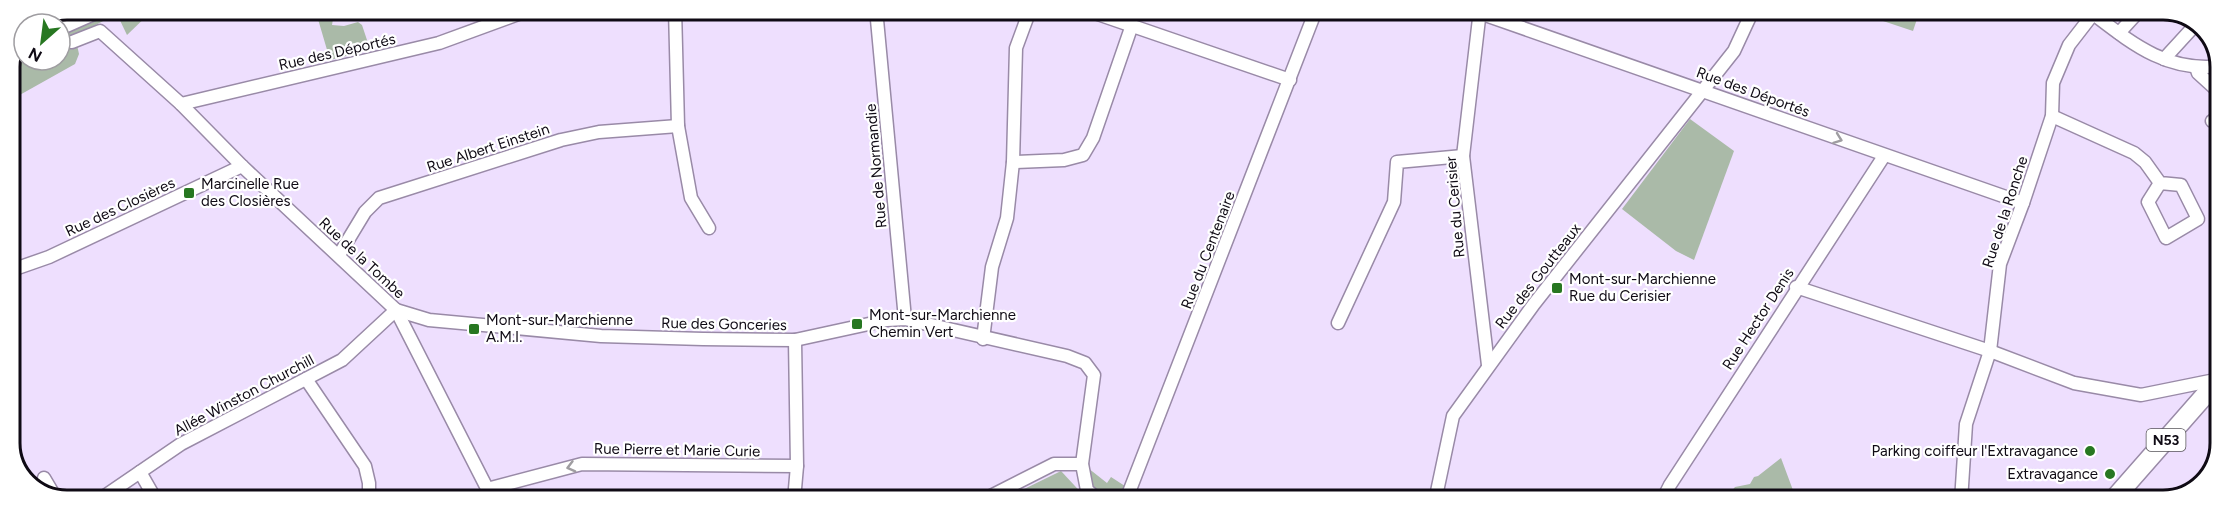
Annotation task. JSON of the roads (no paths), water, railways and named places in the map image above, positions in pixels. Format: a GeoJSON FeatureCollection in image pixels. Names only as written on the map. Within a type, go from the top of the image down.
{"type":"FeatureCollection","features":[{"type":"Feature","properties":{"kind":"main road","name":"N53"},"geometry":{"type":"LineString","coordinates":[[2122,490],[2210,390]]}},
{"type":"Feature","properties":{"kind":"street","name":"Rue des Déportés"},"geometry":{"type":"LineString","coordinates":[[181,104],[439,43],[502,20]]}},
{"type":"Feature","properties":{"kind":"street"},"geometry":{"type":"LineString","coordinates":[[675,20],[678,126],[691,198],[709,228]]}},
{"type":"Feature","properties":{"kind":"street","name":"Rue de Normandie"},"geometry":{"type":"LineString","coordinates":[[877,20],[905,319]]}},
{"type":"Feature","properties":{"kind":"street"},"geometry":{"type":"LineString","coordinates":[[983,339],[992,267],[1007,218],[1013,162],[1016,48],[1026,20]]}},
{"type":"Feature","properties":{"kind":"street"},"geometry":{"type":"LineString","coordinates":[[1117,20],[1290,80]]}},
{"type":"Feature","properties":{"kind":"street","name":"Rue du Centenaire"},"geometry":{"type":"LineString","coordinates":[[1134,490],[1312,20]]}},
{"type":"Feature","properties":{"kind":"street","name":"Rue du Cerisier"},"geometry":{"type":"LineString","coordinates":[[1476,20],[1463,156],[1488,365]]}},
{"type":"Feature","properties":{"kind":"street","name":"Rue des Déportés"},"geometry":{"type":"LineString","coordinates":[[1503,20],[1884,156],[2024,203]]}},
{"type":"Feature","properties":{"kind":"street","name":"Rue des Goutteaux"},"geometry":{"type":"LineString","coordinates":[[1438,490],[1453,416],[1488,365],[1734,51],[1748,20]]}},
{"type":"Feature","properties":{"kind":"street","name":"Rue de la Ronche"},"geometry":{"type":"LineString","coordinates":[[1962,490],[1966,424],[1990,351],[2000,264],[2024,203],[2052,116],[2053,83],[2069,45],[2085,20]]}},
{"type":"Feature","properties":{"kind":"street"},"geometry":{"type":"LineString","coordinates":[[2101,20],[2147,53],[2196,67],[2210,66]]}},
{"type":"Feature","properties":{"kind":"street"},"geometry":{"type":"LineString","coordinates":[[2119,33],[2131,20]]}},
{"type":"Feature","properties":{"kind":"street"},"geometry":{"type":"LineString","coordinates":[[1013,162],[1064,160],[1083,155],[1094,138],[1132,25]]}},
{"type":"Feature","properties":{"kind":"street"},"geometry":{"type":"LineString","coordinates":[[2164,59],[2192,29]]}},
{"type":"Feature","properties":{"kind":"street","name":"Rue de la Tombe"},"geometry":{"type":"LineString","coordinates":[[72,42],[100,31],[181,104],[242,166],[396,310],[487,490]]}},
{"type":"Feature","properties":{"kind":"street"},"geometry":{"type":"LineString","coordinates":[[2196,67],[2198,73],[2210,84]]}},
{"type":"Feature","properties":{"kind":"street"},"geometry":{"type":"LineString","coordinates":[[2052,116],[2134,153],[2145,162],[2160,183],[2181,185],[2198,219],[2166,238],[2148,202],[2160,183]]}},
{"type":"Feature","properties":{"kind":"street","name":"Rue Albert Einstein"},"geometry":{"type":"LineString","coordinates":[[339,255],[365,212],[379,198],[561,140],[599,132],[678,126]]}},
{"type":"Feature","properties":{"kind":"street"},"geometry":{"type":"LineString","coordinates":[[1338,324],[1394,202],[1397,162],[1463,156]]}},
{"type":"Feature","properties":{"kind":"street","name":"Rue Hector Denis"},"geometry":{"type":"LineString","coordinates":[[1668,490],[1796,287],[1884,156]]}},
{"type":"Feature","properties":{"kind":"street","name":"Rue des Closières"},"geometry":{"type":"LineString","coordinates":[[20,267],[49,256],[242,166]]}},
{"type":"Feature","properties":{"kind":"street"},"geometry":{"type":"LineString","coordinates":[[1796,287],[1990,351],[2074,383],[2141,394],[2210,381]]}},
{"type":"Feature","properties":{"kind":"street","name":"Rue des Gonceries"},"geometry":{"type":"LineString","coordinates":[[396,310],[429,320],[601,336],[795,340],[887,320],[905,319],[983,339],[1067,356],[1085,363],[1094,375],[1082,464]]}},
{"type":"Feature","properties":{"kind":"street","name":"Allée Winston Churchill"},"geometry":{"type":"LineString","coordinates":[[114,490],[181,444],[342,360],[396,310]]}},
{"type":"Feature","properties":{"kind":"street"},"geometry":{"type":"LineString","coordinates":[[795,340],[797,466],[795,490]]}},
{"type":"Feature","properties":{"kind":"street"},"geometry":{"type":"LineString","coordinates":[[306,380],[365,466],[369,490]]}},
{"type":"Feature","properties":{"kind":"street","name":"Rue Pierre et Marie Curie"},"geometry":{"type":"LineString","coordinates":[[505,490],[582,464],[797,466]]}},
{"type":"Feature","properties":{"kind":"street"},"geometry":{"type":"LineString","coordinates":[[1003,490],[1054,464],[1082,464],[1087,490]]}},
{"type":"Feature","properties":{"kind":"street"},"geometry":{"type":"LineString","coordinates":[[140,472],[150,490]]}},
{"type":"Feature","properties":{"kind":"street"},"geometry":{"type":"LineString","coordinates":[[44,478],[49,487]]}},
{"type":"Feature","properties":{"kind":"place","name":"Marcinelle Rue des Closières"},"geometry":{"type":"Point","coordinates":[189,193]}},
{"type":"Feature","properties":{"kind":"place","name":"Mont-sur-Marchienne Rue du Cerisier"},"geometry":{"type":"Point","coordinates":[1557,288]}},
{"type":"Feature","properties":{"kind":"place","name":"Mont-sur-Marchienne Chemin Vert"},"geometry":{"type":"Point","coordinates":[857,324]}},
{"type":"Feature","properties":{"kind":"place","name":"Mont-sur-Marchienne A.M.I."},"geometry":{"type":"Point","coordinates":[474,329]}},
{"type":"Feature","properties":{"kind":"place","name":"Parking coiffeur l'Extravagance"},"geometry":{"type":"Point","coordinates":[2090,451]}},
{"type":"Feature","properties":{"kind":"place","name":"Extravagance"},"geometry":{"type":"Point","coordinates":[2110,474]}}]}
